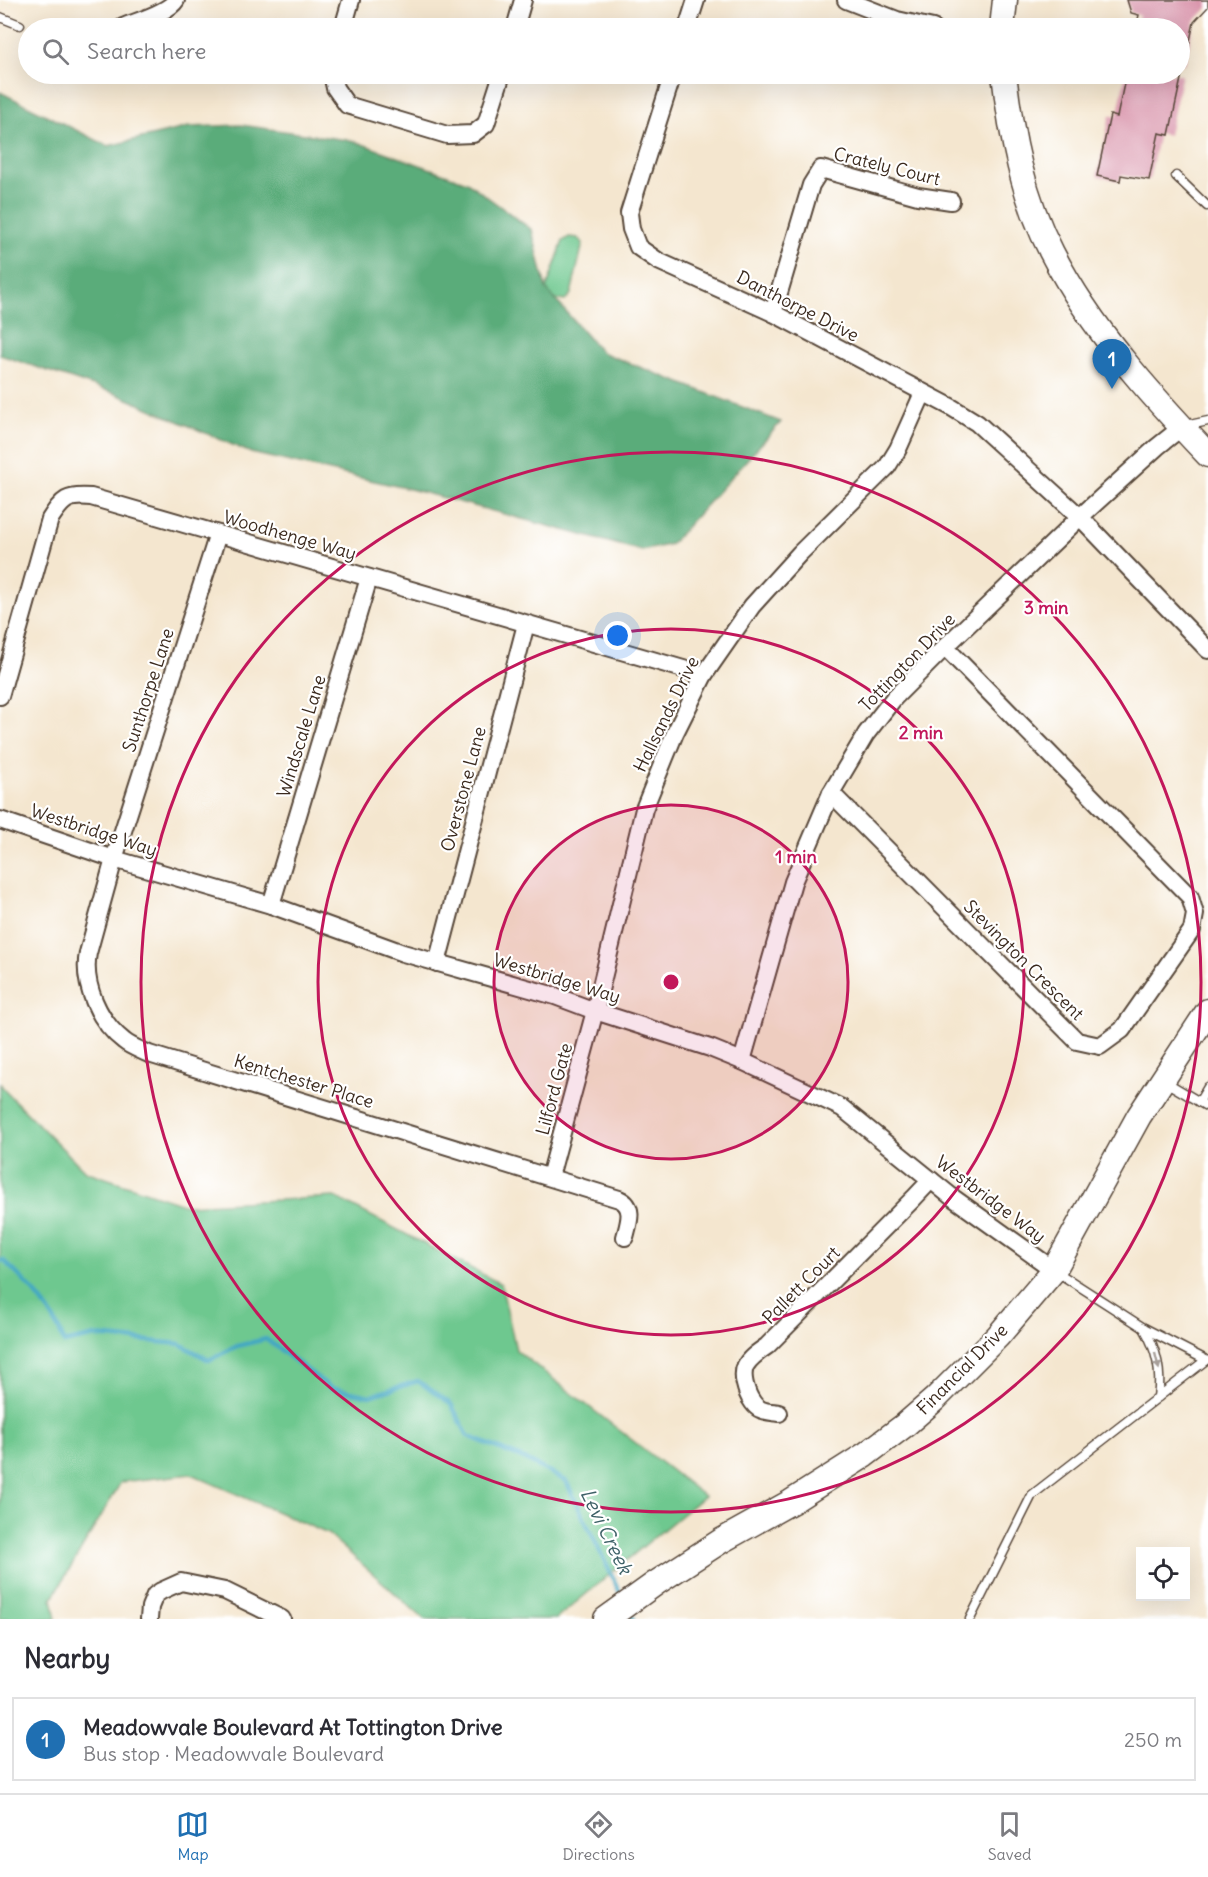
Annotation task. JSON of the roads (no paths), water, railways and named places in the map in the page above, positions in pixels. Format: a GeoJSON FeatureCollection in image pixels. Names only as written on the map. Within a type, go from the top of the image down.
{"type":"FeatureCollection","features":[{"type":"Feature","properties":{"kind":"street"},"geometry":{"type":"LineString","coordinates":[[145,18],[164,10],[176,0]]}},
{"type":"Feature","properties":{"kind":"street"},"geometry":{"type":"LineString","coordinates":[[346,18],[351,0]]}},
{"type":"Feature","properties":{"kind":"street"},"geometry":{"type":"LineString","coordinates":[[518,18],[523,0]]}},
{"type":"Feature","properties":{"kind":"street"},"geometry":{"type":"LineString","coordinates":[[690,18],[696,0]]}},
{"type":"Feature","properties":{"kind":"street"},"geometry":{"type":"LineString","coordinates":[[1003,18],[1005,0]]}},
{"type":"Feature","properties":{"kind":"street"},"geometry":{"type":"LineString","coordinates":[[857,2],[893,18]]}},
{"type":"Feature","properties":{"kind":"street"},"geometry":{"type":"LineString","coordinates":[[334,84],[347,105],[447,135],[473,134],[486,124],[499,84]]}},
{"type":"Feature","properties":{"kind":"street","name":"Danthorpe Drive"},"geometry":{"type":"LineString","coordinates":[[670,84],[629,213],[631,229],[638,247],[658,261],[773,313],[977,423],[1080,517],[1208,650]]}},
{"type":"Feature","properties":{"kind":"street"},"geometry":{"type":"LineString","coordinates":[[1005,84],[1015,149],[1033,206],[1051,251],[1093,322],[1161,406],[1208,455]]}},
{"type":"Feature","properties":{"kind":"street","name":"Crately Court"},"geometry":{"type":"LineString","coordinates":[[773,313],[811,185],[821,169],[918,196],[951,201]]}},
{"type":"Feature","properties":{"kind":"street","name":"Hallsands Drive"},"geometry":{"type":"LineString","coordinates":[[595,1011],[644,809],[675,733],[704,675],[744,616],[775,580],[887,468],[922,393]]}},
{"type":"Feature","properties":{"kind":"street","name":"Tottington Drive"},"geometry":{"type":"LineString","coordinates":[[742,1061],[793,882],[831,793],[851,756],[894,698],[945,646],[1080,517],[1182,427]]}},
{"type":"Feature","properties":{"kind":"street","name":"Woodhenge Way"},"geometry":{"type":"LineString","coordinates":[[0,696],[50,519],[62,502],[69,498],[91,497],[704,675]]}},
{"type":"Feature","properties":{"kind":"street","name":"Sunthorpe Lane"},"geometry":{"type":"LineString","coordinates":[[114,859],[218,534]]}},
{"type":"Feature","properties":{"kind":"street","name":"Windscale Lane"},"geometry":{"type":"LineString","coordinates":[[271,905],[369,578]]}},
{"type":"Feature","properties":{"kind":"street","name":"Overstone Lane"},"geometry":{"type":"LineString","coordinates":[[437,963],[526,624]]}},
{"type":"Feature","properties":{"kind":"street","name":"Stevington Crescent"},"geometry":{"type":"LineString","coordinates":[[831,793],[1077,1041],[1101,1046],[1122,1030],[1192,930],[1195,914],[1190,897],[945,646]]}},
{"type":"Feature","properties":{"kind":"street","name":"Westbridge Way"},"geometry":{"type":"LineString","coordinates":[[0,820],[114,859],[271,905],[403,953],[555,996],[742,1061],[842,1108],[952,1197],[1054,1270]]}},
{"type":"Feature","properties":{"kind":"street","name":"Kentchester Place"},"geometry":{"type":"LineString","coordinates":[[114,859],[86,964],[88,981],[105,1022],[123,1041],[149,1054],[625,1202],[630,1209],[625,1237]]}},
{"type":"Feature","properties":{"kind":"street","name":"Lilford Gate"},"geometry":{"type":"LineString","coordinates":[[550,1177],[595,1011]]}},
{"type":"Feature","properties":{"kind":"street","name":"Financial Drive"},"geometry":{"type":"LineString","coordinates":[[606,1619],[721,1541],[791,1502],[847,1467],[905,1425],[935,1399],[998,1336],[1054,1270],[1139,1116],[1208,1011]]}},
{"type":"Feature","properties":{"kind":"street","name":"Pallett Court"},"geometry":{"type":"LineString","coordinates":[[779,1413],[759,1409],[750,1398],[743,1380],[746,1365],[931,1179]]}},
{"type":"Feature","properties":{"kind":"street"},"geometry":{"type":"LineString","coordinates":[[149,1619],[150,1607],[155,1595],[181,1582],[225,1591],[282,1619]]}},
{"type":"Feature","properties":{"kind":"lane"},"geometry":{"type":"LineString","coordinates":[[0,17],[18,24]]}},
{"type":"Feature","properties":{"kind":"lane"},"geometry":{"type":"LineString","coordinates":[[1176,176],[1207,206]]}},
{"type":"Feature","properties":{"kind":"lane"},"geometry":{"type":"LineString","coordinates":[[1182,427],[1208,421]]}},
{"type":"Feature","properties":{"kind":"lane"},"geometry":{"type":"LineString","coordinates":[[1162,1080],[1208,1107]]}},
{"type":"Feature","properties":{"kind":"lane"},"geometry":{"type":"LineString","coordinates":[[1199,1101],[1208,1087]]}},
{"type":"Feature","properties":{"kind":"lane"},"geometry":{"type":"LineString","coordinates":[[970,1619],[1032,1496],[1207,1360],[1144,1328],[1054,1270]]}},
{"type":"Feature","properties":{"kind":"lane"},"geometry":{"type":"LineString","coordinates":[[1144,1328],[1158,1361],[1160,1384],[1158,1397]]}},
{"type":"Feature","properties":{"kind":"waterway","name":"Levi Creek"},"geometry":{"type":"LineString","coordinates":[[0,1261],[4,1261],[40,1299],[54,1320],[64,1343],[96,1336],[180,1344],[209,1360],[237,1346],[266,1339],[331,1388],[370,1396],[418,1381],[451,1404],[468,1436],[524,1459],[566,1481],[622,1597]]}},
{"type":"Feature","properties":{"kind":"waterway","name":"Levi Creek"},"geometry":{"type":"LineString","coordinates":[[629,1610],[633,1619]]}},
{"type":"Feature","properties":{"kind":"place","name":"Meadowvale Boulevard At Tottington Drive"},"geometry":{"type":"Point","coordinates":[1112,389]}}]}
